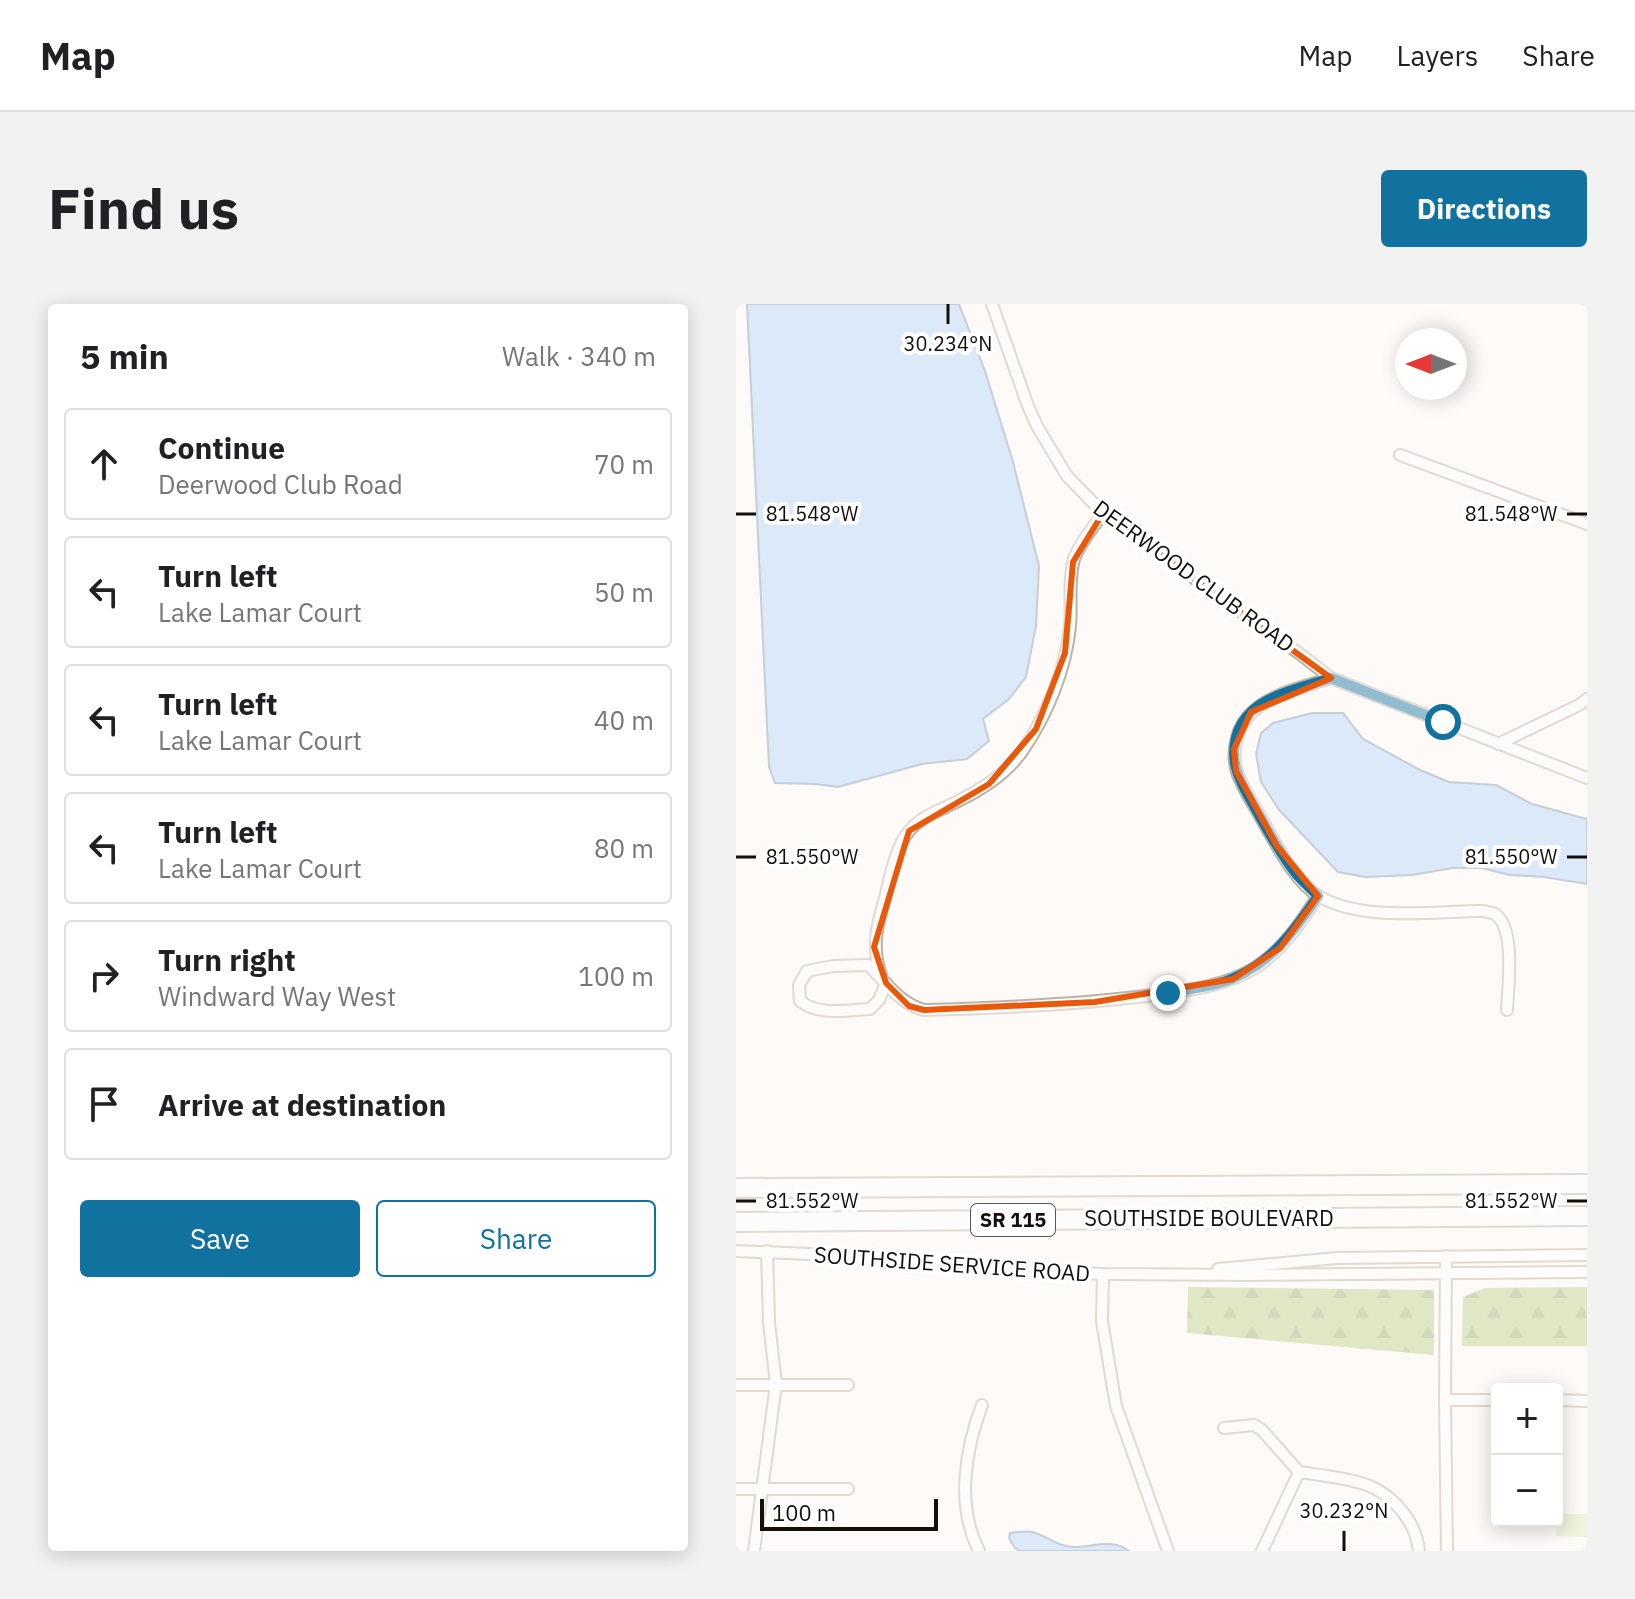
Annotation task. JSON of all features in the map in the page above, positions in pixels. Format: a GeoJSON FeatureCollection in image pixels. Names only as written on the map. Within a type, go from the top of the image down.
{"type":"FeatureCollection","features":[{"type":"Feature","properties":{"kind":"highway","name":"SOUTHSIDE BOULEVARD"},"geometry":{"type":"LineString","coordinates":[[736,1188],[1587,1184]]}},
{"type":"Feature","properties":{"kind":"highway","name":"SOUTHSIDE BOULEVARD"},"geometry":{"type":"LineString","coordinates":[[736,1222],[1587,1216]]}},
{"type":"Feature","properties":{"kind":"street","name":"DEERWOOD CLUB ROAD"},"geometry":{"type":"LineString","coordinates":[[992,304],[1037,426],[1067,476],[1103,513],[1331,678],[1587,778]]}},
{"type":"Feature","properties":{"kind":"street"},"geometry":{"type":"LineString","coordinates":[[1400,455],[1587,524]]}},
{"type":"Feature","properties":{"kind":"street"},"geometry":{"type":"LineString","coordinates":[[1103,513],[1080,545],[1073,562],[1071,620],[1065,653],[1049,702],[1022,752],[989,784],[928,815],[909,831],[901,843],[878,921],[874,947],[886,983],[879,1000],[870,1009],[824,1011],[809,1008],[800,1001],[799,985],[807,971],[833,966],[868,965],[886,983],[898,997],[909,1006],[924,1010],[1095,1002],[1214,985],[1254,968],[1280,948],[1318,896]]}},
{"type":"Feature","properties":{"kind":"street"},"geometry":{"type":"LineString","coordinates":[[1331,678],[1278,696],[1251,712],[1237,734],[1234,749],[1236,771],[1297,876],[1318,896],[1366,911],[1482,911],[1494,914],[1502,921],[1510,957],[1507,1010]]}},
{"type":"Feature","properties":{"kind":"street"},"geometry":{"type":"LineString","coordinates":[[1498,744],[1587,699]]}},
{"type":"Feature","properties":{"kind":"street","name":"SOUTHSIDE SERVICE ROAD"},"geometry":{"type":"LineString","coordinates":[[736,1251],[856,1256],[992,1269],[1103,1274],[1587,1272]]}},
{"type":"Feature","properties":{"kind":"street"},"geometry":{"type":"LineString","coordinates":[[754,1551],[776,1384],[769,1322],[767,1251]]}},
{"type":"Feature","properties":{"kind":"street","name":"SOUTHSIDE SERVICE ROAD"},"geometry":{"type":"LineString","coordinates":[[1168,1273],[1337,1258],[1587,1255]]}},
{"type":"Feature","properties":{"kind":"street"},"geometry":{"type":"LineString","coordinates":[[1446,1256],[1447,1551]]}},
{"type":"Feature","properties":{"kind":"street"},"geometry":{"type":"LineString","coordinates":[[1103,1274],[1102,1321],[1116,1406],[1168,1551]]}},
{"type":"Feature","properties":{"kind":"street"},"geometry":{"type":"LineString","coordinates":[[736,1385],[848,1385]]}},
{"type":"Feature","properties":{"kind":"street"},"geometry":{"type":"LineString","coordinates":[[1445,1400],[1491,1400]]}},
{"type":"Feature","properties":{"kind":"street"},"geometry":{"type":"LineString","coordinates":[[1563,1400],[1587,1401]]}},
{"type":"Feature","properties":{"kind":"street"},"geometry":{"type":"LineString","coordinates":[[979,1551],[969,1527],[965,1489],[972,1433],[982,1405]]}},
{"type":"Feature","properties":{"kind":"street"},"geometry":{"type":"LineString","coordinates":[[1224,1428],[1254,1425],[1299,1472],[1361,1483],[1380,1491],[1409,1520],[1419,1551]]}},
{"type":"Feature","properties":{"kind":"street"},"geometry":{"type":"LineString","coordinates":[[1262,1551],[1299,1472]]}},
{"type":"Feature","properties":{"kind":"street"},"geometry":{"type":"LineString","coordinates":[[736,1489],[848,1489]]}},
{"type":"Feature","properties":{"kind":"highlighted area"},"geometry":{"type":"Polygon","coordinates":[[[1103,513],[1331,678],[1251,712],[1234,749],[1236,771],[1277,846],[1318,896],[1280,948],[1233,979],[1095,1002],[924,1010],[909,1006],[886,983],[874,947],[909,831],[989,784],[1036,729],[1065,653],[1073,562],[1103,513]]]}},
{"type":"Feature","properties":{"kind":"green space"},"geometry":{"type":"Polygon","coordinates":[[[1188,1287],[1434,1290],[1434,1355],[1187,1333],[1188,1287]]]}},
{"type":"Feature","properties":{"kind":"green space"},"geometry":{"type":"Polygon","coordinates":[[[1587,1287],[1587,1346],[1462,1346],[1463,1297],[1485,1288],[1587,1287]]]}},
{"type":"Feature","properties":{"kind":"green space"},"geometry":{"type":"Polygon","coordinates":[[[1563,1514],[1587,1514],[1587,1537],[1556,1536],[1556,1527],[1563,1527],[1563,1514]]]}},
{"type":"Feature","properties":{"kind":"water"},"geometry":{"type":"Polygon","coordinates":[[[747,304],[959,304],[985,371],[1013,462],[1039,566],[1036,626],[1026,677],[1009,699],[983,719],[989,741],[967,759],[922,764],[838,787],[775,783],[769,767],[747,304]]]}},
{"type":"Feature","properties":{"kind":"water"},"geometry":{"type":"Polygon","coordinates":[[[1312,713],[1343,713],[1363,739],[1449,782],[1496,785],[1532,804],[1587,819],[1587,884],[1509,875],[1482,868],[1365,877],[1338,872],[1279,810],[1261,782],[1256,754],[1261,733],[1273,723],[1312,713]]]}},
{"type":"Feature","properties":{"kind":"water"},"geometry":{"type":"Polygon","coordinates":[[[1032,1532],[1067,1546],[1109,1544],[1129,1551],[1020,1551],[1009,1538],[1010,1533],[1032,1532]]]}},
{"type":"Feature","properties":{"kind":"route"},"geometry":{"type":"LineString","coordinates":[[1168,993],[1214,985],[1254,968],[1280,948],[1318,896],[1297,876],[1277,846],[1236,771],[1234,749],[1237,734],[1251,712],[1278,696],[1331,678],[1443,722]]}}]}
